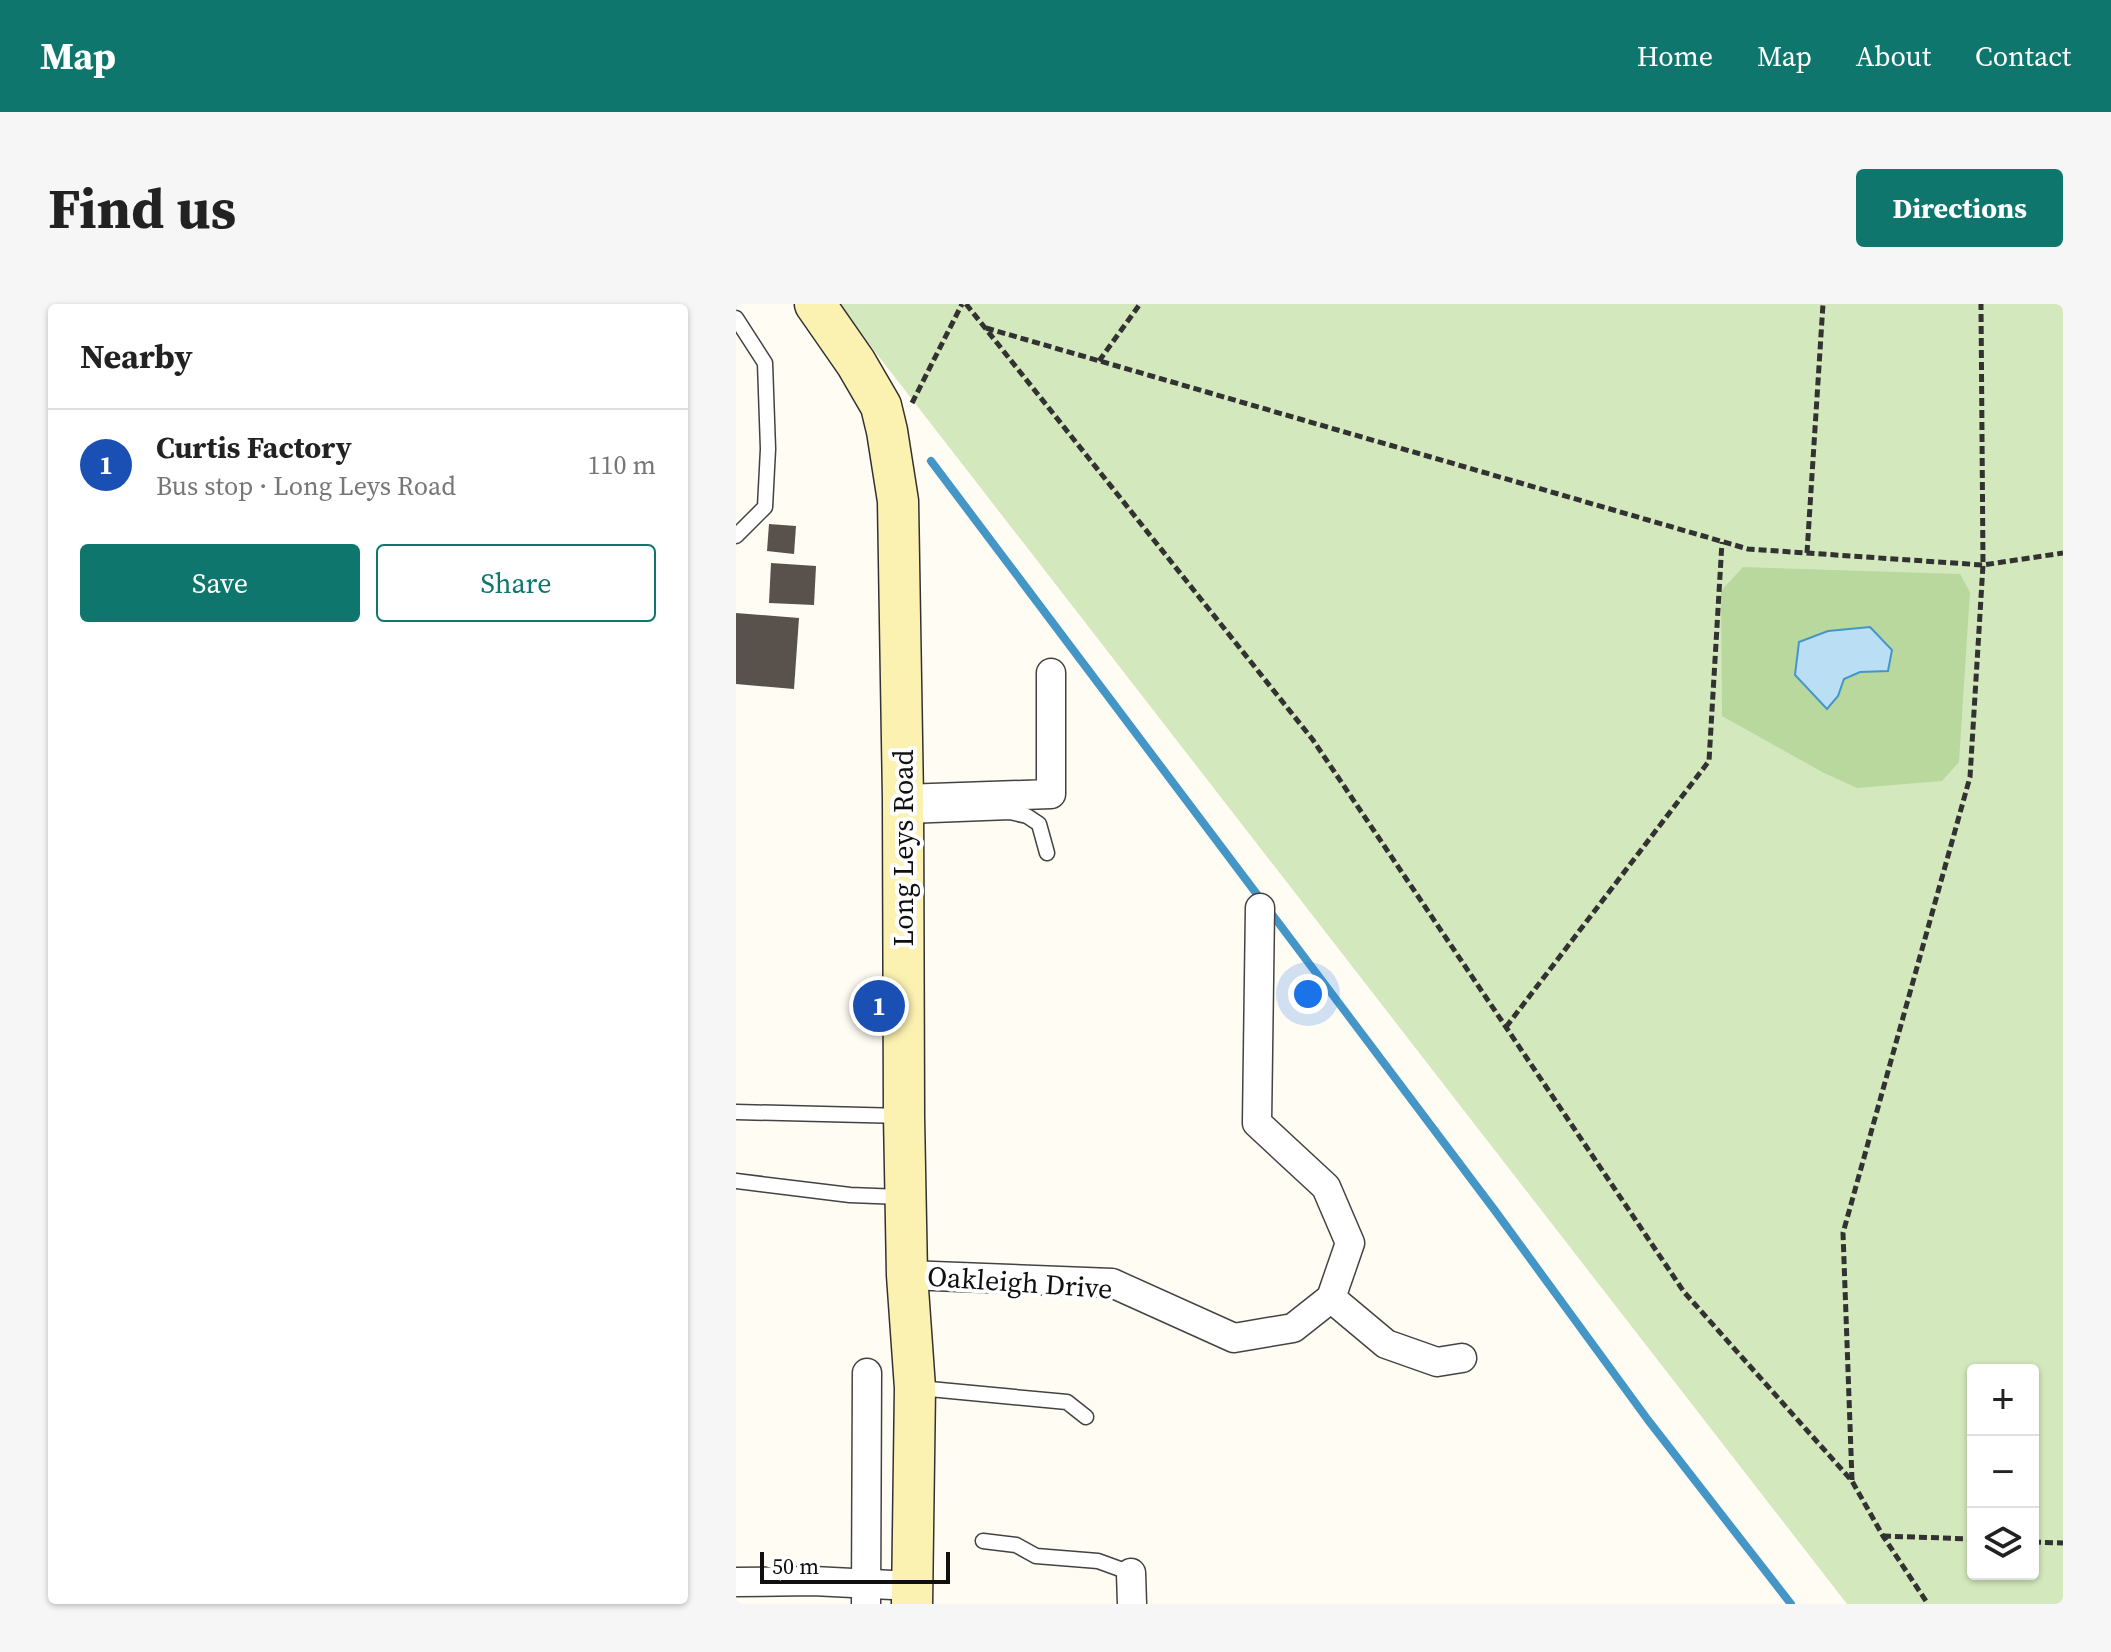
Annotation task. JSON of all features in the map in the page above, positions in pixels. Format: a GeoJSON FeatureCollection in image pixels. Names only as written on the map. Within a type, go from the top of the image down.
{"type":"FeatureCollection","features":[{"type":"Feature","properties":{"kind":"street","name":"Long Leys Road"},"geometry":{"type":"LineString","coordinates":[[815,304],[881,406],[898,501],[907,1275],[915,1388],[912,1595]]}},
{"type":"Feature","properties":{"kind":"street"},"geometry":{"type":"LineString","coordinates":[[903,808],[1051,794],[1051,673]]}},
{"type":"Feature","properties":{"kind":"street"},"geometry":{"type":"LineString","coordinates":[[1260,908],[1257,1123],[1326,1187],[1350,1243],[1331,1298],[1386,1344],[1437,1362],[1462,1358]]}},
{"type":"Feature","properties":{"kind":"street","name":"Oakleigh Drive"},"geometry":{"type":"LineString","coordinates":[[907,1275],[1112,1283],[1234,1338],[1293,1328],[1331,1298]]}},
{"type":"Feature","properties":{"kind":"street"},"geometry":{"type":"LineString","coordinates":[[867,1373],[867,1594]]}},
{"type":"Feature","properties":{"kind":"street"},"geometry":{"type":"LineString","coordinates":[[1131,1573],[1132,1604]]}},
{"type":"Feature","properties":{"kind":"street"},"geometry":{"type":"LineString","coordinates":[[736,1582],[912,1595]]}},
{"type":"Feature","properties":{"kind":"lane"},"geometry":{"type":"LineString","coordinates":[[736,318],[765,363],[768,449],[765,507],[736,536]]}},
{"type":"Feature","properties":{"kind":"lane"},"geometry":{"type":"LineString","coordinates":[[903,808],[1010,812],[1027,816],[1039,824],[1047,853]]}},
{"type":"Feature","properties":{"kind":"lane"},"geometry":{"type":"LineString","coordinates":[[736,1112],[904,1116]]}},
{"type":"Feature","properties":{"kind":"lane"},"geometry":{"type":"LineString","coordinates":[[736,1181],[850,1195],[906,1197]]}},
{"type":"Feature","properties":{"kind":"lane"},"geometry":{"type":"LineString","coordinates":[[915,1388],[1067,1402],[1086,1417]]}},
{"type":"Feature","properties":{"kind":"lane"},"geometry":{"type":"LineString","coordinates":[[983,1541],[1006,1542],[1036,1556],[1098,1561],[1131,1573]]}},
{"type":"Feature","properties":{"kind":"path"},"geometry":{"type":"LineString","coordinates":[[887,431],[909,408],[964,304],[1313,740],[1684,1292],[1852,1481],[1883,1536],[1928,1604]]}},
{"type":"Feature","properties":{"kind":"path"},"geometry":{"type":"LineString","coordinates":[[1099,361],[1140,304]]}},
{"type":"Feature","properties":{"kind":"path"},"geometry":{"type":"LineString","coordinates":[[1807,553],[1823,304]]}},
{"type":"Feature","properties":{"kind":"path"},"geometry":{"type":"LineString","coordinates":[[1852,1481],[1843,1233],[1970,777],[1983,565],[1981,304]]}},
{"type":"Feature","properties":{"kind":"path"},"geometry":{"type":"LineString","coordinates":[[985,328],[1748,549],[1983,565],[2063,553]]}},
{"type":"Feature","properties":{"kind":"path"},"geometry":{"type":"LineString","coordinates":[[1506,1027],[1709,761],[1722,542]]}},
{"type":"Feature","properties":{"kind":"path"},"geometry":{"type":"LineString","coordinates":[[1883,1536],[1967,1539]]}},
{"type":"Feature","properties":{"kind":"path"},"geometry":{"type":"LineString","coordinates":[[2039,1542],[2063,1543]]}},
{"type":"Feature","properties":{"kind":"green space"},"geometry":{"type":"Polygon","coordinates":[[[838,304],[2063,304],[2063,1604],[1847,1604],[838,304]]]}},
{"type":"Feature","properties":{"kind":"green space"},"geometry":{"type":"Polygon","coordinates":[[[1743,567],[1960,574],[1970,592],[1959,762],[1942,781],[1857,788],[1722,716],[1721,591],[1743,567]]]}},
{"type":"Feature","properties":{"kind":"water"},"geometry":{"type":"Polygon","coordinates":[[[1870,627],[1892,650],[1888,671],[1860,672],[1844,679],[1838,696],[1827,709],[1795,675],[1799,642],[1828,631],[1870,627]]]}},
{"type":"Feature","properties":{"kind":"building"},"geometry":{"type":"Polygon","coordinates":[[[769,524],[796,526],[794,554],[767,551],[769,524]]]}},
{"type":"Feature","properties":{"kind":"building"},"geometry":{"type":"Polygon","coordinates":[[[771,563],[816,566],[814,605],[769,603],[771,563]]]}},
{"type":"Feature","properties":{"kind":"building"},"geometry":{"type":"Polygon","coordinates":[[[736,613],[799,618],[794,689],[736,684],[736,613]]]}},
{"type":"Feature","properties":{"kind":"waterway"},"geometry":{"type":"LineString","coordinates":[[931,461],[1496,1212],[1648,1420],[1791,1604]]}},
{"type":"Feature","properties":{"kind":"place","name":"Curtis Factory"},"geometry":{"type":"Point","coordinates":[879,1006]}}]}
